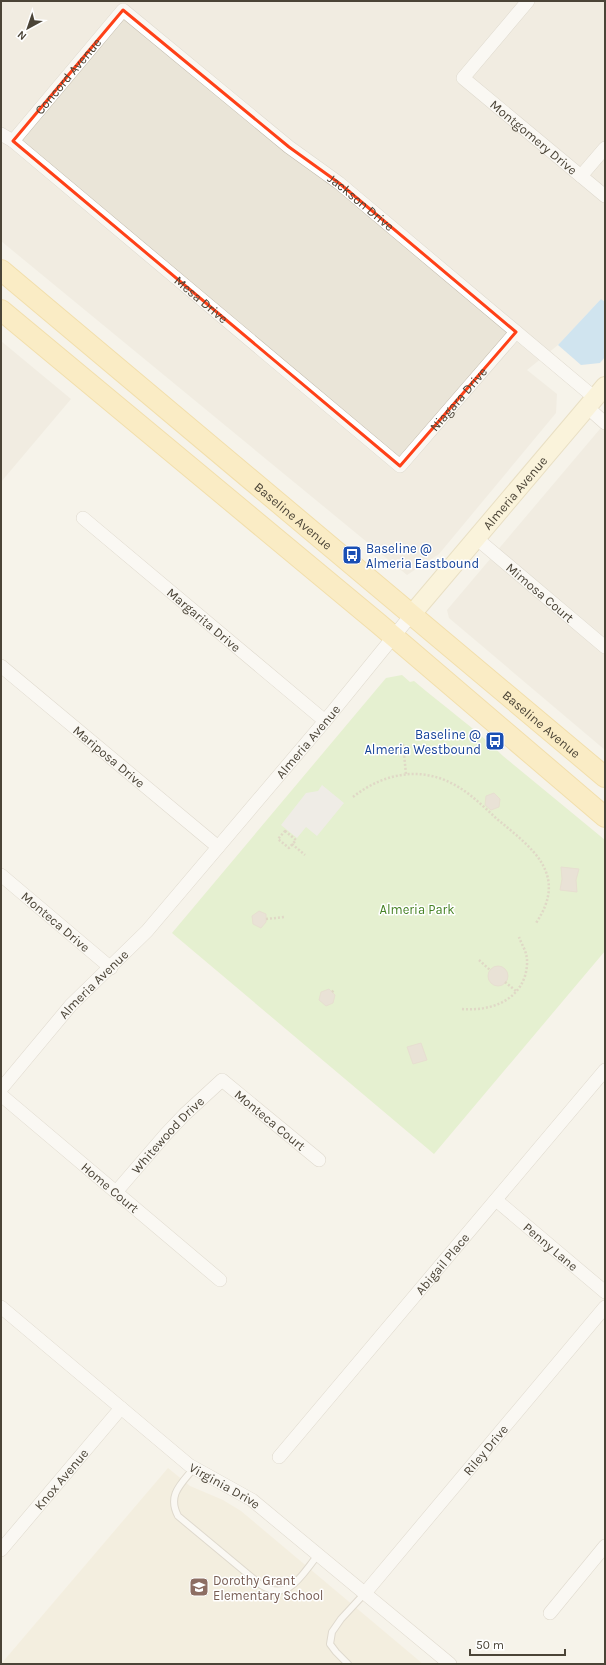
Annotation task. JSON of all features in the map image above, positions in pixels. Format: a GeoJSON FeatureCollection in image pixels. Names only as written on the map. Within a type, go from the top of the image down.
{"type":"FeatureCollection","features":[{"type":"Feature","properties":{"kind":"main road","name":"Baseline Avenue"},"geometry":{"type":"LineString","coordinates":[[1,270],[605,777]]}},
{"type":"Feature","properties":{"kind":"main road"},"geometry":{"type":"LineString","coordinates":[[1,310],[394,636],[605,817]]}},
{"type":"Feature","properties":{"kind":"street","name":"Montgomery Drive"},"geometry":{"type":"LineString","coordinates":[[528,1],[463,78],[605,196]]}},
{"type":"Feature","properties":{"kind":"street","name":"Concord Avenue"},"geometry":{"type":"LineString","coordinates":[[13,141],[123,10]]}},
{"type":"Feature","properties":{"kind":"street","name":"Jackson Drive"},"geometry":{"type":"LineString","coordinates":[[123,10],[289,148],[339,183],[595,397],[605,423]]}},
{"type":"Feature","properties":{"kind":"street","name":"Mesa Drive"},"geometry":{"type":"LineString","coordinates":[[1,134],[13,141],[400,466]]}},
{"type":"Feature","properties":{"kind":"street"},"geometry":{"type":"LineString","coordinates":[[581,176],[605,148]]}},
{"type":"Feature","properties":{"kind":"street","name":"Niagara Drive"},"geometry":{"type":"LineString","coordinates":[[400,466],[516,332]]}},
{"type":"Feature","properties":{"kind":"street","name":"Almeria Avenue"},"geometry":{"type":"LineString","coordinates":[[1,1089],[71,1005],[111,968],[147,931],[325,721],[412,614],[595,397]]}},
{"type":"Feature","properties":{"kind":"street","name":"Margarita Drive"},"geometry":{"type":"LineString","coordinates":[[83,518],[325,721]]}},
{"type":"Feature","properties":{"kind":"street","name":"Mimosa Court"},"geometry":{"type":"LineString","coordinates":[[476,538],[605,647]]}},
{"type":"Feature","properties":{"kind":"street","name":"Mariposa Drive"},"geometry":{"type":"LineString","coordinates":[[1,666],[218,847]]}},
{"type":"Feature","properties":{"kind":"street","name":"Monteca Drive"},"geometry":{"type":"LineString","coordinates":[[1,874],[111,968]]}},
{"type":"Feature","properties":{"kind":"street","name":"Abigail Place"},"geometry":{"type":"LineString","coordinates":[[280,1458],[605,1070]]}},
{"type":"Feature","properties":{"kind":"street","name":"Monteca Court"},"geometry":{"type":"LineString","coordinates":[[222,1080],[319,1160]]}},
{"type":"Feature","properties":{"kind":"street","name":"Whitewood Drive"},"geometry":{"type":"LineString","coordinates":[[116,1192],[166,1134],[222,1080]]}},
{"type":"Feature","properties":{"kind":"street","name":"Home Court"},"geometry":{"type":"LineString","coordinates":[[1,1095],[220,1280]]}},
{"type":"Feature","properties":{"kind":"street","name":"Penny Lane"},"geometry":{"type":"LineString","coordinates":[[496,1200],[605,1292]]}},
{"type":"Feature","properties":{"kind":"street","name":"Riley Drive"},"geometry":{"type":"LineString","coordinates":[[365,1593],[605,1307]]}},
{"type":"Feature","properties":{"kind":"street","name":"Virginia Drive"},"geometry":{"type":"LineString","coordinates":[[3,1311],[194,1468],[252,1500],[450,1664]]}},
{"type":"Feature","properties":{"kind":"street","name":"Knox Avenue"},"geometry":{"type":"LineString","coordinates":[[1,1550],[121,1408]]}},
{"type":"Feature","properties":{"kind":"street"},"geometry":{"type":"LineString","coordinates":[[550,1613],[605,1546]]}},
{"type":"Feature","properties":{"kind":"lane"},"geometry":{"type":"LineString","coordinates":[[194,1468],[177,1489],[174,1498],[174,1506],[178,1516],[261,1585],[274,1592],[282,1591],[292,1586],[318,1555]]}},
{"type":"Feature","properties":{"kind":"lane"},"geometry":{"type":"LineString","coordinates":[[348,1664],[330,1644],[332,1632],[341,1619],[365,1593]]}},
{"type":"Feature","properties":{"kind":"path"},"geometry":{"type":"LineString","coordinates":[[403,744],[406,774]]}},
{"type":"Feature","properties":{"kind":"path"},"geometry":{"type":"LineString","coordinates":[[353,797],[364,789],[385,778],[406,774],[435,776],[461,788],[487,808],[525,842],[542,861],[549,883],[543,912],[536,923]]}},
{"type":"Feature","properties":{"kind":"path"},"geometry":{"type":"LineString","coordinates":[[285,831],[296,840],[292,844],[289,848],[278,839],[285,831]]}},
{"type":"Feature","properties":{"kind":"path"},"geometry":{"type":"LineString","coordinates":[[292,844],[305,855]]}},
{"type":"Feature","properties":{"kind":"path"},"geometry":{"type":"LineString","coordinates":[[266,918],[285,917]]}},
{"type":"Feature","properties":{"kind":"path"},"geometry":{"type":"LineString","coordinates":[[462,1009],[478,1010],[496,1006],[505,1002],[516,991],[524,977],[527,962],[527,955],[519,937]]}},
{"type":"Feature","properties":{"kind":"path"},"geometry":{"type":"LineString","coordinates":[[479,960],[490,970]]}},
{"type":"Feature","properties":{"kind":"path"},"geometry":{"type":"LineString","coordinates":[[505,982],[516,991]]}},
{"type":"Feature","properties":{"kind":"highlighted area"},"geometry":{"type":"Polygon","coordinates":[[[123,10],[289,147],[339,183],[516,332],[400,466],[13,141],[123,10]]]}},
{"type":"Feature","properties":{"kind":"shaded area"},"geometry":{"type":"Polygon","coordinates":[[[1,1],[605,1],[605,302],[601,299],[558,345],[527,370],[557,394],[556,413],[439,554],[407,575],[1,241],[1,1]]]}},
{"type":"Feature","properties":{"kind":"shaded area"},"geometry":{"type":"Polygon","coordinates":[[[1,341],[71,399],[1,482],[1,341]]]}},
{"type":"Feature","properties":{"kind":"shaded area"},"geometry":{"type":"Polygon","coordinates":[[[605,423],[605,750],[449,618],[447,610],[605,423]]]}},
{"type":"Feature","properties":{"kind":"shaded area"},"geometry":{"type":"Polygon","coordinates":[[[322,785],[344,803],[317,836],[306,827],[297,838],[281,825],[306,793],[318,791],[322,785]]]}},
{"type":"Feature","properties":{"kind":"shaded area","name":"Dorothy Grant Elementary School"},"geometry":{"type":"Polygon","coordinates":[[[168,1468],[190,1486],[223,1500],[241,1511],[423,1664],[1,1664],[168,1468]]]}},
{"type":"Feature","properties":{"kind":"green space","name":"Almeria Park"},"geometry":{"type":"Polygon","coordinates":[[[402,675],[410,682],[414,681],[605,840],[605,951],[434,1154],[172,933],[386,678],[402,675]]]}},
{"type":"Feature","properties":{"kind":"water"},"geometry":{"type":"Polygon","coordinates":[[[601,299],[605,302],[605,357],[600,363],[581,365],[558,345],[601,299]]]}},
{"type":"Feature","properties":{"kind":"building"},"geometry":{"type":"Polygon","coordinates":[[[494,793],[500,799],[499,807],[491,810],[485,805],[486,796],[494,793]]]}},
{"type":"Feature","properties":{"kind":"building"},"geometry":{"type":"Polygon","coordinates":[[[561,867],[579,869],[576,880],[577,892],[560,890],[562,879],[561,867]]]}},
{"type":"Feature","properties":{"kind":"building"},"geometry":{"type":"Polygon","coordinates":[[[259,911],[266,914],[266,922],[261,928],[253,924],[252,916],[259,911]]]}},
{"type":"Feature","properties":{"kind":"building"},"geometry":{"type":"Polygon","coordinates":[[[494,966],[502,966],[508,972],[508,980],[502,986],[494,986],[488,980],[488,972],[494,966]]]}},
{"type":"Feature","properties":{"kind":"building"},"geometry":{"type":"Polygon","coordinates":[[[329,989],[335,995],[333,1003],[326,1006],[319,1000],[321,992],[329,989]]]}},
{"type":"Feature","properties":{"kind":"building"},"geometry":{"type":"Polygon","coordinates":[[[421,1043],[427,1060],[413,1064],[407,1047],[421,1043]]]}},
{"type":"Feature","properties":{"kind":"place","name":"Baseline @ Almeria Eastbound"},"geometry":{"type":"Point","coordinates":[352,555]}},
{"type":"Feature","properties":{"kind":"place","name":"Baseline @ Almeria Westbound"},"geometry":{"type":"Point","coordinates":[495,741]}},
{"type":"Feature","properties":{"kind":"place","name":"Dorothy Grant Elementary School"},"geometry":{"type":"Point","coordinates":[199,1587]}}]}
